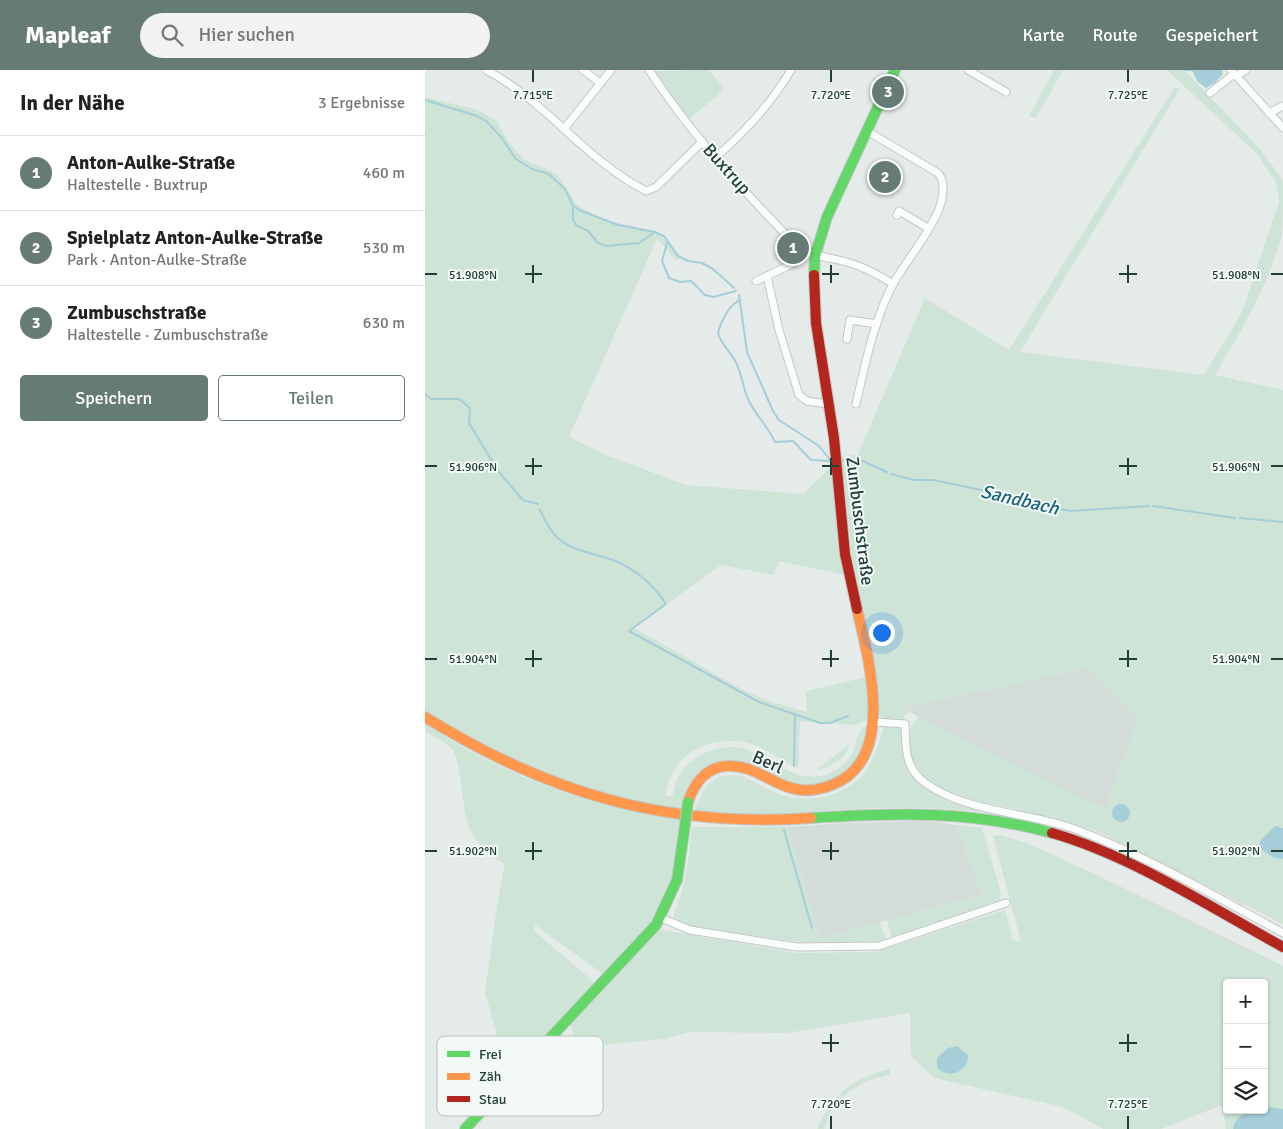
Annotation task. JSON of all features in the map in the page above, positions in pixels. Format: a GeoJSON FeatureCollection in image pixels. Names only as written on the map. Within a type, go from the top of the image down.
{"type":"FeatureCollection","features":[{"type":"Feature","properties":{"kind":"street"},"geometry":{"type":"LineString","coordinates":[[486,70],[522,92],[595,158],[646,191],[651,191],[702,142]]}},
{"type":"Feature","properties":{"kind":"street"},"geometry":{"type":"LineString","coordinates":[[583,70],[599,82]]}},
{"type":"Feature","properties":{"kind":"street"},"geometry":{"type":"LineString","coordinates":[[564,129],[599,82],[611,70]]}},
{"type":"Feature","properties":{"kind":"street","name":"Buxtrup"},"geometry":{"type":"LineString","coordinates":[[649,70],[674,108],[716,158],[796,245],[815,256]]}},
{"type":"Feature","properties":{"kind":"street"},"geometry":{"type":"LineString","coordinates":[[716,158],[743,134],[764,110],[791,70]]}},
{"type":"Feature","properties":{"kind":"street","name":"Zumbuschstraße"},"geometry":{"type":"LineString","coordinates":[[874,722],[864,644],[845,552],[814,302],[815,256],[827,217],[895,70]]}},
{"type":"Feature","properties":{"kind":"street"},"geometry":{"type":"LineString","coordinates":[[969,70],[1006,92]]}},
{"type":"Feature","properties":{"kind":"street"},"geometry":{"type":"LineString","coordinates":[[1210,94],[1234,73],[1245,70]]}},
{"type":"Feature","properties":{"kind":"street"},"geometry":{"type":"LineString","coordinates":[[1234,73],[1283,128]]}},
{"type":"Feature","properties":{"kind":"street"},"geometry":{"type":"LineString","coordinates":[[1269,114],[1283,106]]}},
{"type":"Feature","properties":{"kind":"street"},"geometry":{"type":"LineString","coordinates":[[856,404],[860,378],[877,324],[893,284],[938,211],[943,180],[941,176],[867,131]]}},
{"type":"Feature","properties":{"kind":"street"},"geometry":{"type":"LineString","coordinates":[[897,215],[899,211],[928,228]]}},
{"type":"Feature","properties":{"kind":"street"},"geometry":{"type":"LineString","coordinates":[[815,256],[848,262],[866,269],[893,284]]}},
{"type":"Feature","properties":{"kind":"street"},"geometry":{"type":"LineString","coordinates":[[756,282],[794,263]]}},
{"type":"Feature","properties":{"kind":"street"},"geometry":{"type":"LineString","coordinates":[[767,276],[779,330],[799,395],[807,401],[828,404]]}},
{"type":"Feature","properties":{"kind":"street"},"geometry":{"type":"LineString","coordinates":[[847,339],[850,320],[877,324]]}},
{"type":"Feature","properties":{"kind":"street"},"geometry":{"type":"LineString","coordinates":[[425,717],[463,741],[532,775],[585,795],[665,814],[745,820],[779,820],[880,812],[954,814],[1019,825],[1105,852],[1283,948]]}},
{"type":"Feature","properties":{"kind":"street"},"geometry":{"type":"LineString","coordinates":[[874,722],[905,724],[905,756],[917,776],[925,783],[961,802],[1022,814],[1107,842],[1283,933]]}},
{"type":"Feature","properties":{"kind":"street","name":"Berl"},"geometry":{"type":"LineString","coordinates":[[555,1036],[661,918],[677,880],[688,802],[693,789],[701,777],[712,770],[726,766],[744,768],[783,787],[814,790],[835,783],[853,771],[861,762],[871,743],[874,722]]}},
{"type":"Feature","properties":{"kind":"street"},"geometry":{"type":"LineString","coordinates":[[661,918],[690,930],[797,947],[879,946],[1006,903]]}},
{"type":"Feature","properties":{"kind":"street","name":"Berl"},"geometry":{"type":"LineString","coordinates":[[465,1129],[476,1116]]}},
{"type":"Feature","properties":{"kind":"shaded area"},"geometry":{"type":"Polygon","coordinates":[[[1089,667],[1138,720],[1105,809],[937,727],[903,708],[1089,667]]]}},
{"type":"Feature","properties":{"kind":"shaded area"},"geometry":{"type":"Polygon","coordinates":[[[926,821],[956,825],[982,894],[820,939],[788,827],[845,823],[926,821]]]}},
{"type":"Feature","properties":{"kind":"green space"},"geometry":{"type":"Polygon","coordinates":[[[709,70],[724,88],[688,120],[655,71],[709,70]]]}},
{"type":"Feature","properties":{"kind":"green space"},"geometry":{"type":"Polygon","coordinates":[[[1054,70],[1063,70],[1036,118],[1029,116],[1054,70]]]}},
{"type":"Feature","properties":{"kind":"green space"},"geometry":{"type":"Polygon","coordinates":[[[1167,70],[1184,70],[1260,149],[1282,179],[1283,184],[1282,234],[1270,271],[1254,307],[1215,375],[1283,390],[1283,828],[1275,827],[1266,835],[1274,858],[1283,859],[1283,924],[1097,831],[1012,808],[963,799],[926,780],[909,756],[911,726],[919,717],[1105,809],[1137,720],[1089,667],[904,708],[908,711],[902,721],[883,719],[878,714],[871,654],[854,574],[841,456],[858,455],[925,298],[1009,350],[1175,87],[1180,89],[1020,352],[1204,375],[1242,312],[1279,202],[1276,182],[1257,154],[1167,70]]]}},
{"type":"Feature","properties":{"kind":"green space"},"geometry":{"type":"Polygon","coordinates":[[[425,97],[478,110],[497,121],[509,143],[525,160],[557,174],[578,206],[605,220],[637,227],[664,236],[680,257],[677,261],[657,239],[569,437],[606,455],[686,485],[803,494],[830,468],[827,458],[833,457],[846,575],[779,561],[774,575],[721,565],[634,628],[740,688],[768,701],[807,712],[806,691],[867,677],[870,719],[854,725],[800,721],[798,768],[762,748],[745,742],[733,741],[708,744],[696,749],[677,765],[670,778],[665,795],[672,797],[677,779],[691,762],[700,755],[721,748],[744,748],[791,772],[811,777],[821,776],[832,772],[848,761],[860,733],[864,727],[870,727],[862,754],[841,775],[823,783],[803,786],[793,785],[784,783],[750,765],[737,761],[724,761],[713,764],[696,778],[684,799],[681,811],[625,799],[569,783],[543,773],[490,750],[425,712],[425,97]]]}},
{"type":"Feature","properties":{"kind":"green space"},"geometry":{"type":"Polygon","coordinates":[[[882,173],[897,182],[894,188],[877,186],[882,173]]]}},
{"type":"Feature","properties":{"kind":"green space"},"geometry":{"type":"Polygon","coordinates":[[[425,724],[460,746],[505,768],[578,797],[654,816],[680,820],[675,871],[661,906],[634,942],[603,974],[535,925],[534,931],[595,983],[546,1036],[497,1036],[485,993],[505,864],[481,846],[469,828],[455,754],[449,746],[425,731],[425,724]]]}},
{"type":"Feature","properties":{"kind":"green space"},"geometry":{"type":"Polygon","coordinates":[[[884,726],[899,727],[903,730],[903,757],[915,778],[946,798],[980,812],[902,808],[754,815],[694,813],[706,787],[723,776],[737,775],[775,793],[792,798],[815,798],[837,793],[857,781],[865,772],[874,756],[884,726]]]}},
{"type":"Feature","properties":{"kind":"green space"},"geometry":{"type":"Polygon","coordinates":[[[850,744],[848,750],[837,762],[816,770],[850,744]]]}},
{"type":"Feature","properties":{"kind":"green space"},"geometry":{"type":"Polygon","coordinates":[[[956,825],[982,828],[1001,893],[1000,900],[892,938],[887,920],[982,894],[956,825]]]}},
{"type":"Feature","properties":{"kind":"green space"},"geometry":{"type":"Polygon","coordinates":[[[692,827],[788,827],[820,939],[880,922],[886,941],[809,943],[696,928],[682,924],[674,918],[674,914],[684,882],[692,827]]]}},
{"type":"Feature","properties":{"kind":"green space"},"geometry":{"type":"Polygon","coordinates":[[[1001,835],[1029,844],[1283,966],[1283,1109],[1268,1108],[1268,979],[1223,979],[1223,1111],[1222,1105],[1161,1129],[1103,1129],[1063,1107],[934,1078],[911,1056],[910,1013],[787,1033],[690,1032],[664,1039],[603,1045],[603,1036],[574,1036],[570,1024],[657,929],[798,953],[876,952],[1005,910],[1013,940],[1021,942],[993,836],[1001,835]]]}},
{"type":"Feature","properties":{"kind":"green space"},"geometry":{"type":"Polygon","coordinates":[[[890,1069],[890,1075],[868,1081],[849,1092],[834,1108],[824,1129],[817,1129],[829,1107],[845,1090],[866,1077],[890,1069]]]}},
{"type":"Feature","properties":{"kind":"green space"},"geometry":{"type":"Polygon","coordinates":[[[1224,1114],[1244,1114],[1233,1129],[1226,1129],[1224,1114]]]}},
{"type":"Feature","properties":{"kind":"water"},"geometry":{"type":"Polygon","coordinates":[[[1192,70],[1222,70],[1223,74],[1215,83],[1206,88],[1197,81],[1192,70]]]}},
{"type":"Feature","properties":{"kind":"water"},"geometry":{"type":"Polygon","coordinates":[[[1121,804],[1127,807],[1130,813],[1127,819],[1121,822],[1115,819],[1112,813],[1115,807],[1121,804]]]}},
{"type":"Feature","properties":{"kind":"water"},"geometry":{"type":"Polygon","coordinates":[[[1275,826],[1283,828],[1283,859],[1274,858],[1258,847],[1261,840],[1275,826]]]}},
{"type":"Feature","properties":{"kind":"water"},"geometry":{"type":"Polygon","coordinates":[[[957,1046],[968,1055],[965,1066],[962,1070],[952,1074],[942,1071],[937,1067],[937,1058],[948,1048],[957,1046]]]}},
{"type":"Feature","properties":{"kind":"water"},"geometry":{"type":"Polygon","coordinates":[[[1268,1107],[1283,1109],[1283,1129],[1233,1129],[1240,1116],[1244,1114],[1268,1114],[1268,1107]]]}},
{"type":"Feature","properties":{"kind":"waterway"},"geometry":{"type":"LineString","coordinates":[[1184,70],[1192,70]]}},
{"type":"Feature","properties":{"kind":"waterway","name":"Sandbach"},"geometry":{"type":"LineString","coordinates":[[425,100],[477,116],[486,121],[501,137],[516,159],[532,169],[549,174],[565,189],[573,206],[579,210],[618,225],[655,232],[664,236],[678,256],[688,261],[702,263],[713,269],[734,288]]}},
{"type":"Feature","properties":{"kind":"waterway","name":"Sandbach"},"geometry":{"type":"LineString","coordinates":[[573,207],[573,220],[577,226],[588,231],[598,243],[606,246],[639,243],[655,232]]}},
{"type":"Feature","properties":{"kind":"waterway","name":"Sandbach"},"geometry":{"type":"LineString","coordinates":[[667,243],[662,261],[669,278],[680,282],[691,281],[705,295],[713,297],[736,291]]}},
{"type":"Feature","properties":{"kind":"waterway","name":"Sandbach"},"geometry":{"type":"LineString","coordinates":[[739,295],[747,352],[773,411],[779,420],[819,446],[831,461]]}},
{"type":"Feature","properties":{"kind":"waterway","name":"Sandbach"},"geometry":{"type":"LineString","coordinates":[[740,300],[726,314],[718,333],[737,364],[751,405],[775,442],[793,441],[811,460],[830,461]]}},
{"type":"Feature","properties":{"kind":"waterway"},"geometry":{"type":"LineString","coordinates":[[425,394],[431,399],[459,399],[470,408],[469,423],[498,471],[523,500],[538,504]]}},
{"type":"Feature","properties":{"kind":"waterway","name":"Sandbach"},"geometry":{"type":"LineString","coordinates":[[843,460],[860,460],[887,472]]}},
{"type":"Feature","properties":{"kind":"waterway","name":"Sandbach"},"geometry":{"type":"LineString","coordinates":[[891,474],[914,480],[933,480],[996,493],[1011,500],[1071,511],[1149,506]]}},
{"type":"Feature","properties":{"kind":"waterway","name":"Sandbach"},"geometry":{"type":"LineString","coordinates":[[1153,506],[1235,518]]}},
{"type":"Feature","properties":{"kind":"waterway"},"geometry":{"type":"LineString","coordinates":[[540,510],[550,528],[560,540],[574,548],[621,563],[643,578],[661,597],[666,604],[629,631],[759,702],[820,723],[830,723],[848,716]]}},
{"type":"Feature","properties":{"kind":"waterway","name":"Sandbach"},"geometry":{"type":"LineString","coordinates":[[1240,518],[1283,522]]}},
{"type":"Feature","properties":{"kind":"waterway"},"geometry":{"type":"LineString","coordinates":[[794,766],[795,714]]}},
{"type":"Feature","properties":{"kind":"waterway"},"geometry":{"type":"LineString","coordinates":[[784,830],[812,928]]}},
{"type":"Feature","properties":{"kind":"traffic: fast"},"geometry":{"type":"LineString","coordinates":[[814,275],[815,256],[827,217],[895,70]]}},
{"type":"Feature","properties":{"kind":"traffic: fast"},"geometry":{"type":"LineString","coordinates":[[684,832],[688,802]]}},
{"type":"Feature","properties":{"kind":"traffic: fast"},"geometry":{"type":"LineString","coordinates":[[811,818],[903,814],[933,815],[992,820],[1052,833]]}},
{"type":"Feature","properties":{"kind":"traffic: fast"},"geometry":{"type":"LineString","coordinates":[[552,1036],[656,925],[677,880],[684,832]]}},
{"type":"Feature","properties":{"kind":"traffic: fast"},"geometry":{"type":"LineString","coordinates":[[465,1129],[477,1116]]}},
{"type":"Feature","properties":{"kind":"traffic: slow"},"geometry":{"type":"LineString","coordinates":[[688,802],[697,783],[707,773],[720,767],[737,766],[792,788],[812,790],[823,788],[842,780],[858,766],[868,747],[872,725],[873,701],[867,652],[857,609]]}},
{"type":"Feature","properties":{"kind":"traffic: slow"},"geometry":{"type":"LineString","coordinates":[[425,717],[471,744],[517,766],[563,785],[609,800],[657,810],[706,817],[758,820],[811,818]]}},
{"type":"Feature","properties":{"kind":"traffic: jam"},"geometry":{"type":"LineString","coordinates":[[814,275],[816,323],[834,438],[845,554],[857,609]]}},
{"type":"Feature","properties":{"kind":"traffic: jam"},"geometry":{"type":"LineString","coordinates":[[1052,833],[1112,855],[1141,869],[1199,899],[1283,947]]}},
{"type":"Feature","properties":{"kind":"place","name":"Zumbuschstraße"},"geometry":{"type":"Point","coordinates":[888,92]}},
{"type":"Feature","properties":{"kind":"place","name":"Spielplatz Anton-Aulke-Straße"},"geometry":{"type":"Point","coordinates":[885,177]}},
{"type":"Feature","properties":{"kind":"place","name":"Anton-Aulke-Straße"},"geometry":{"type":"Point","coordinates":[793,248]}}]}
